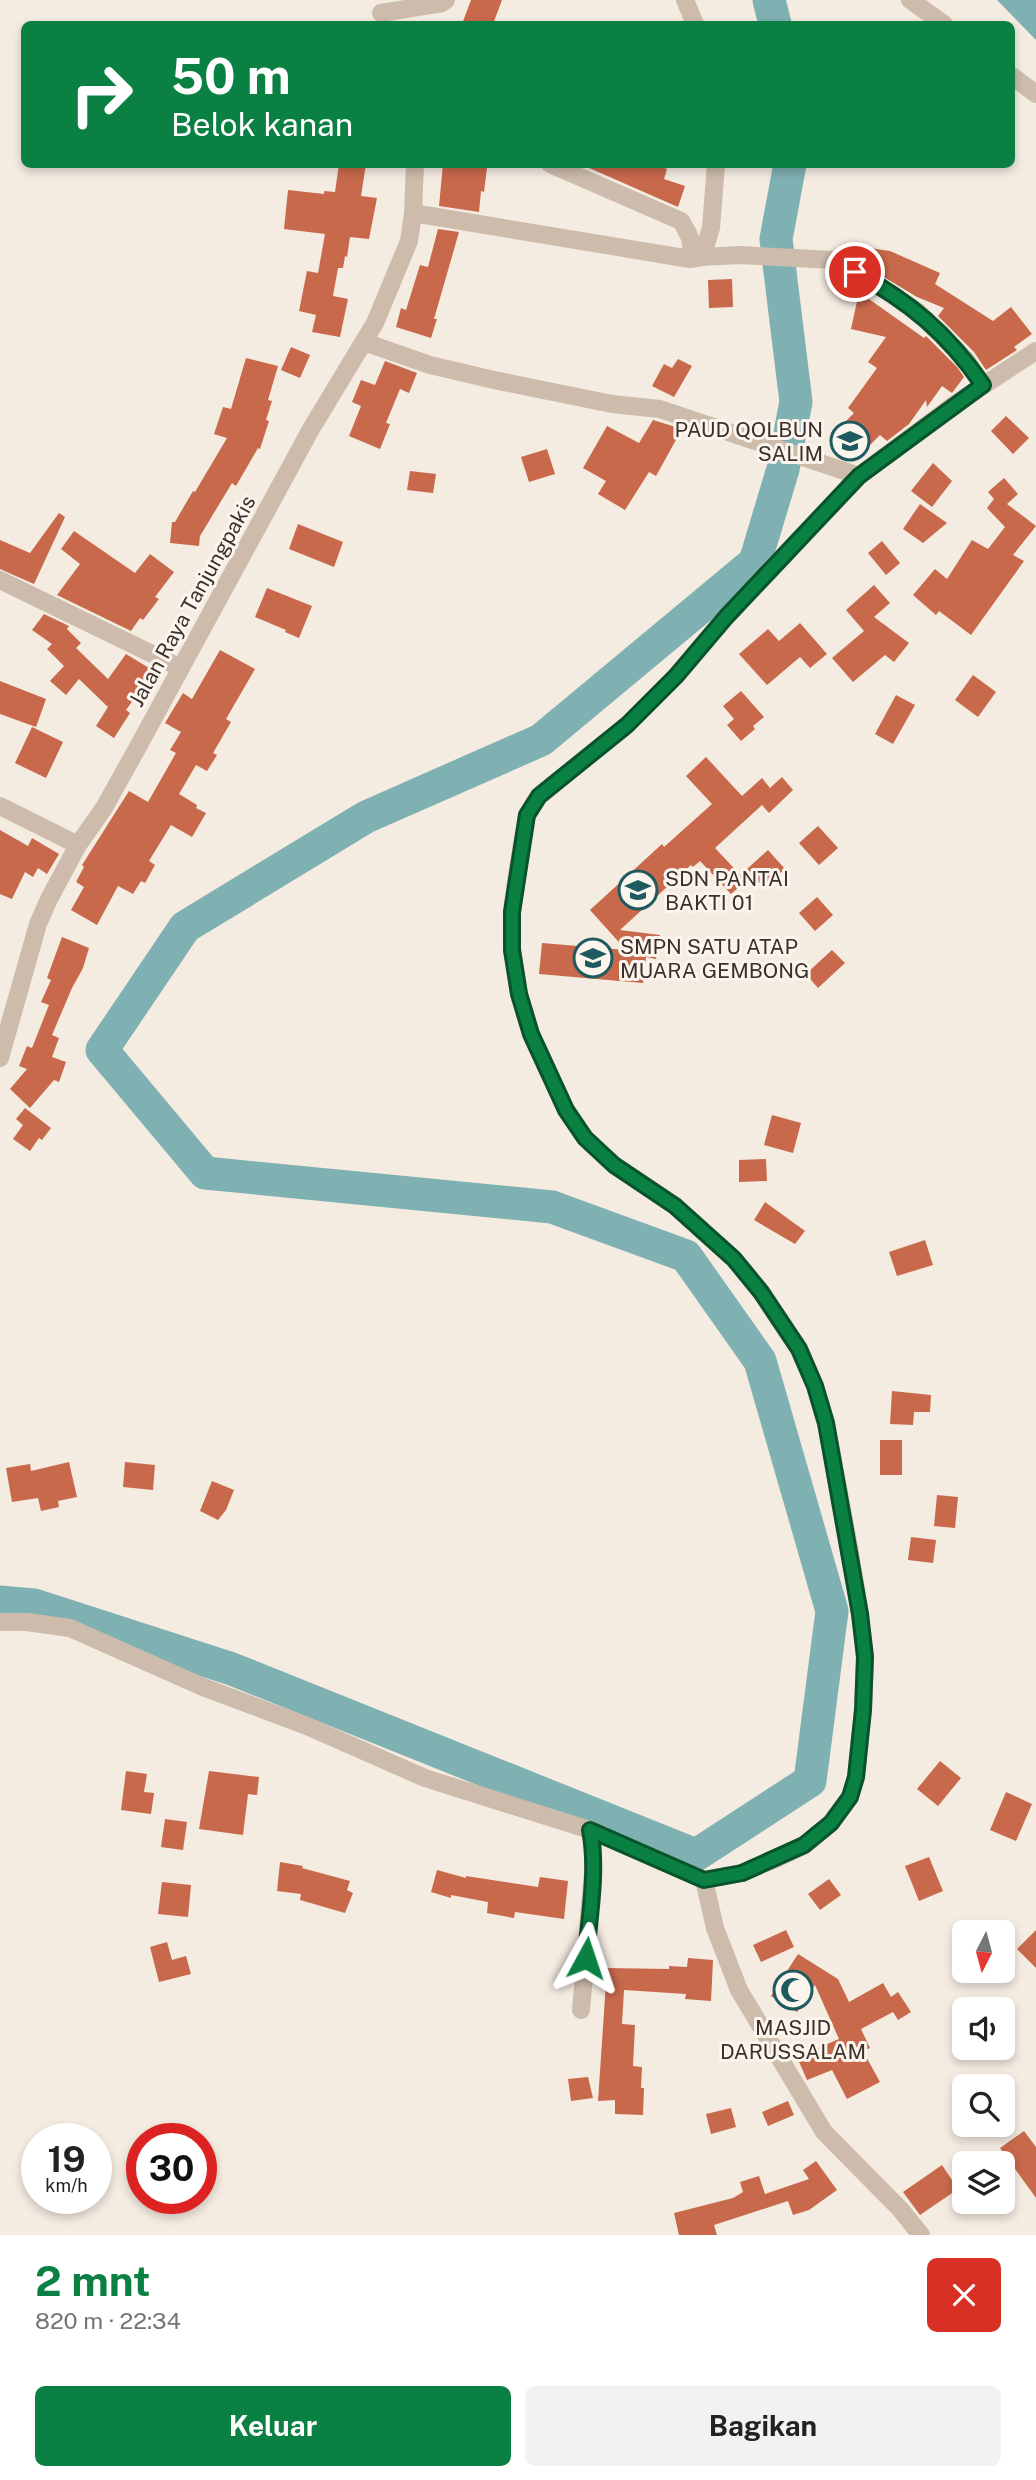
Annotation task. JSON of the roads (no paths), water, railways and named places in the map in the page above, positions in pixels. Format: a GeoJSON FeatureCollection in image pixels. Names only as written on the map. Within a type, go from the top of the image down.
{"type":"FeatureCollection","features":[{"type":"Feature","properties":{"kind":"street"},"geometry":{"type":"LineString","coordinates":[[380,12],[442,3],[446,0]]}},
{"type":"Feature","properties":{"kind":"street"},"geometry":{"type":"LineString","coordinates":[[685,0],[694,21]]}},
{"type":"Feature","properties":{"kind":"street"},"geometry":{"type":"LineString","coordinates":[[910,0],[940,21]]}},
{"type":"Feature","properties":{"kind":"street"},"geometry":{"type":"LineString","coordinates":[[1015,78],[1036,94]]}},
{"type":"Feature","properties":{"kind":"street","name":"Jalan Raya Tanjungpakis"},"geometry":{"type":"LineString","coordinates":[[0,1058],[38,924],[78,845],[104,808],[311,429],[375,323],[408,241],[413,213],[415,168]]}},
{"type":"Feature","properties":{"kind":"street"},"geometry":{"type":"LineString","coordinates":[[559,168],[681,221],[690,235],[692,251],[696,258]]}},
{"type":"Feature","properties":{"kind":"street"},"geometry":{"type":"LineString","coordinates":[[696,258],[710,228],[716,168]]}},
{"type":"Feature","properties":{"kind":"street"},"geometry":{"type":"LineString","coordinates":[[413,213],[696,258],[759,256],[833,260],[918,312],[966,360],[983,385]]}},
{"type":"Feature","properties":{"kind":"street"},"geometry":{"type":"LineString","coordinates":[[364,342],[430,365],[494,380],[612,404],[660,410],[859,476]]}},
{"type":"Feature","properties":{"kind":"street"},"geometry":{"type":"LineString","coordinates":[[0,1622],[27,1622],[71,1628],[425,1778],[590,1830],[704,1880],[742,1873],[804,1845],[831,1823],[850,1797],[856,1777],[865,1657],[860,1614],[826,1423],[815,1386],[799,1349],[761,1292],[734,1259],[675,1206],[614,1165],[585,1138],[566,1110],[531,1034],[519,994],[512,950],[512,912],[527,815],[539,796],[627,725],[667,686],[726,617],[859,476],[983,385],[1036,351]]}},
{"type":"Feature","properties":{"kind":"street"},"geometry":{"type":"LineString","coordinates":[[0,580],[181,668]]}},
{"type":"Feature","properties":{"kind":"street"},"geometry":{"type":"LineString","coordinates":[[0,806],[78,845]]}},
{"type":"Feature","properties":{"kind":"street"},"geometry":{"type":"LineString","coordinates":[[581,2010],[593,1872],[590,1830]]}},
{"type":"Feature","properties":{"kind":"street"},"geometry":{"type":"LineString","coordinates":[[704,1880],[716,1928],[739,1990],[824,2132],[900,2209],[921,2235]]}},
{"type":"Feature","properties":{"kind":"water"},"geometry":{"type":"Polygon","coordinates":[[[997,0],[1036,0],[1036,40],[997,0]]]}},
{"type":"Feature","properties":{"kind":"waterway"},"geometry":{"type":"LineString","coordinates":[[769,0],[774,21]]}},
{"type":"Feature","properties":{"kind":"waterway"},"geometry":{"type":"LineString","coordinates":[[0,1602],[34,1605],[232,1669],[696,1855],[810,1781],[832,1611],[760,1361],[686,1256],[552,1207],[205,1173],[102,1050],[185,927],[366,817],[541,740],[755,562],[783,469],[796,402],[776,239],[789,168]]}},
{"type":"Feature","properties":{"kind":"place","name":"PAUD QOLBUN SALIM"},"geometry":{"type":"Point","coordinates":[850,441]}},
{"type":"Feature","properties":{"kind":"place","name":"SDN PANTAI BAKTI 01"},"geometry":{"type":"Point","coordinates":[638,890]}},
{"type":"Feature","properties":{"kind":"place","name":"SMPN SATU ATAP MUARA GEMBONG"},"geometry":{"type":"Point","coordinates":[593,958]}},
{"type":"Feature","properties":{"kind":"place","name":"MASJID DARUSSALAM"},"geometry":{"type":"Point","coordinates":[793,1990]}}]}
